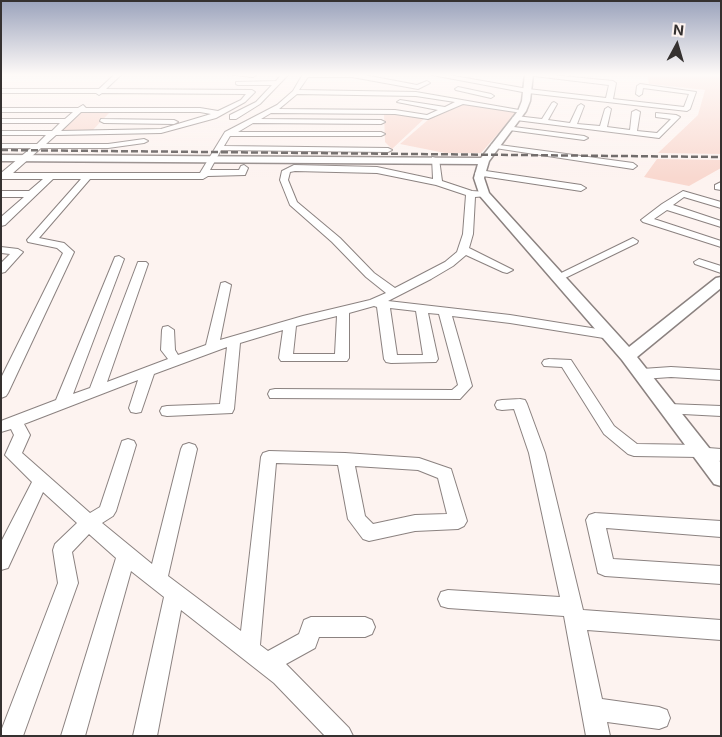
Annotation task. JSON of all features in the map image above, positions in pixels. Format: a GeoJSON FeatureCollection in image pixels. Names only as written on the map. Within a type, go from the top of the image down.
{"type":"FeatureCollection","features":[{"type":"Feature","properties":{"kind":"street"},"geometry":{"type":"LineString","coordinates":[[1,133],[138,133],[183,125],[228,108]]}},
{"type":"Feature","properties":{"kind":"street"},"geometry":{"type":"LineString","coordinates":[[228,119],[249,108]]}},
{"type":"Feature","properties":{"kind":"street"},"geometry":{"type":"LineString","coordinates":[[3,176],[203,176],[228,134],[275,108]]}},
{"type":"Feature","properties":{"kind":"street"},"geometry":{"type":"LineString","coordinates":[[378,303],[449,264],[464,250],[477,194],[478,178],[482,167],[523,108]]}},
{"type":"Feature","properties":{"kind":"street"},"geometry":{"type":"LineString","coordinates":[[524,108],[544,122],[659,136],[676,117],[627,111]]}},
{"type":"Feature","properties":{"kind":"street"},"geometry":{"type":"LineString","coordinates":[[524,108],[584,138]]}},
{"type":"Feature","properties":{"kind":"street"},"geometry":{"type":"LineString","coordinates":[[544,122],[552,108]]}},
{"type":"Feature","properties":{"kind":"street"},"geometry":{"type":"LineString","coordinates":[[573,125],[580,108]]}},
{"type":"Feature","properties":{"kind":"street"},"geometry":{"type":"LineString","coordinates":[[603,108],[617,110]]}},
{"type":"Feature","properties":{"kind":"street"},"geometry":{"type":"LineString","coordinates":[[272,111],[380,112],[428,117],[446,109]]}},
{"type":"Feature","properties":{"kind":"street"},"geometry":{"type":"LineString","coordinates":[[604,129],[608,109]]}},
{"type":"Feature","properties":{"kind":"street"},"geometry":{"type":"LineString","coordinates":[[1,110],[200,110],[219,113]]}},
{"type":"Feature","properties":{"kind":"street"},"geometry":{"type":"LineString","coordinates":[[3,176],[80,110]]}},
{"type":"Feature","properties":{"kind":"street"},"geometry":{"type":"LineString","coordinates":[[92,134],[115,110]]}},
{"type":"Feature","properties":{"kind":"street"},"geometry":{"type":"LineString","coordinates":[[380,112],[382,143],[389,154]]}},
{"type":"Feature","properties":{"kind":"street"},"geometry":{"type":"LineString","coordinates":[[633,132],[636,112]]}},
{"type":"Feature","properties":{"kind":"street"},"geometry":{"type":"LineString","coordinates":[[1,121],[67,121]]}},
{"type":"Feature","properties":{"kind":"street"},"geometry":{"type":"LineString","coordinates":[[104,121],[171,122],[183,125],[188,132]]}},
{"type":"Feature","properties":{"kind":"street"},"geometry":{"type":"LineString","coordinates":[[254,121],[380,122]]}},
{"type":"Feature","properties":{"kind":"street"},"geometry":{"type":"LineString","coordinates":[[1,146],[108,146],[188,132],[220,122]]}},
{"type":"Feature","properties":{"kind":"street"},"geometry":{"type":"LineString","coordinates":[[228,134],[381,134]]}},
{"type":"Feature","properties":{"kind":"street"},"geometry":{"type":"LineString","coordinates":[[495,146],[633,166]]}},
{"type":"Feature","properties":{"kind":"street"},"geometry":{"type":"LineString","coordinates":[[218,148],[389,154],[435,159],[581,188]]}},
{"type":"Feature","properties":{"kind":"street"},"geometry":{"type":"LineString","coordinates":[[1,158],[212,158],[389,154]]}},
{"type":"Feature","properties":{"kind":"street"},"geometry":{"type":"LineString","coordinates":[[435,159],[438,183]]}},
{"type":"Feature","properties":{"kind":"street"},"geometry":{"type":"LineString","coordinates":[[205,172],[242,173],[244,168]]}},
{"type":"Feature","properties":{"kind":"street"},"geometry":{"type":"LineString","coordinates":[[394,293],[370,275],[336,240],[292,203],[284,180],[286,171],[294,168],[378,170],[438,183],[477,194],[559,277],[610,335],[669,409],[709,453],[721,478]]}},
{"type":"Feature","properties":{"kind":"street"},"geometry":{"type":"LineString","coordinates":[[1,223],[51,176]]}},
{"type":"Feature","properties":{"kind":"street"},"geometry":{"type":"LineString","coordinates":[[1,393],[69,252],[60,245],[32,240],[88,176]]}},
{"type":"Feature","properties":{"kind":"street"},"geometry":{"type":"LineString","coordinates":[[1,194],[32,194]]}},
{"type":"Feature","properties":{"kind":"street"},"geometry":{"type":"LineString","coordinates":[[692,235],[721,207],[683,194],[646,220],[692,235],[721,244]]}},
{"type":"Feature","properties":{"kind":"street"},"geometry":{"type":"LineString","coordinates":[[665,206],[721,224]]}},
{"type":"Feature","properties":{"kind":"street"},"geometry":{"type":"LineString","coordinates":[[1,212],[12,212]]}},
{"type":"Feature","properties":{"kind":"street"},"geometry":{"type":"LineString","coordinates":[[559,277],[633,241]]}},
{"type":"Feature","properties":{"kind":"street"},"geometry":{"type":"LineString","coordinates":[[1,250],[18,252],[1,270]]}},
{"type":"Feature","properties":{"kind":"street"},"geometry":{"type":"LineString","coordinates":[[464,250],[507,270]]}},
{"type":"Feature","properties":{"kind":"street"},"geometry":{"type":"LineString","coordinates":[[62,404],[119,259]]}},
{"type":"Feature","properties":{"kind":"street"},"geometry":{"type":"LineString","coordinates":[[700,262],[721,270]]}},
{"type":"Feature","properties":{"kind":"street"},"geometry":{"type":"LineString","coordinates":[[97,389],[142,264]]}},
{"type":"Feature","properties":{"kind":"street"},"geometry":{"type":"LineString","coordinates":[[628,356],[721,282]]}},
{"type":"Feature","properties":{"kind":"street"},"geometry":{"type":"LineString","coordinates":[[212,347],[224,285]]}},
{"type":"Feature","properties":{"kind":"street"},"geometry":{"type":"LineString","coordinates":[[378,303],[391,359],[431,359],[421,308]]}},
{"type":"Feature","properties":{"kind":"street"},"geometry":{"type":"LineString","coordinates":[[8,425],[97,389],[212,347],[290,324],[378,303],[510,319],[610,335]]}},
{"type":"Feature","properties":{"kind":"street"},"geometry":{"type":"LineString","coordinates":[[290,324],[286,358],[342,358],[343,310]]}},
{"type":"Feature","properties":{"kind":"street"},"geometry":{"type":"LineString","coordinates":[[275,394],[455,396],[465,386],[444,311]]}},
{"type":"Feature","properties":{"kind":"street"},"geometry":{"type":"LineString","coordinates":[[168,330],[168,350],[176,361]]}},
{"type":"Feature","properties":{"kind":"street"},"geometry":{"type":"LineString","coordinates":[[167,412],[227,409],[234,340]]}},
{"type":"Feature","properties":{"kind":"street"},"geometry":{"type":"LineString","coordinates":[[549,363],[566,363],[609,430],[634,450],[709,453]]}},
{"type":"Feature","properties":{"kind":"street"},"geometry":{"type":"LineString","coordinates":[[136,408],[148,370]]}},
{"type":"Feature","properties":{"kind":"street"},"geometry":{"type":"LineString","coordinates":[[642,374],[671,372],[721,375]]}},
{"type":"Feature","properties":{"kind":"street"},"geometry":{"type":"LineString","coordinates":[[502,405],[520,404],[537,453],[598,736]]}},
{"type":"Feature","properties":{"kind":"street"},"geometry":{"type":"LineString","coordinates":[[669,409],[721,412]]}},
{"type":"Feature","properties":{"kind":"street"},"geometry":{"type":"LineString","coordinates":[[8,425],[22,435],[13,455],[126,556],[282,674],[334,733]]}},
{"type":"Feature","properties":{"kind":"street"},"geometry":{"type":"LineString","coordinates":[[11,736],[68,583],[62,550],[88,523],[106,511],[128,445]]}},
{"type":"Feature","properties":{"kind":"street"},"geometry":{"type":"LineString","coordinates":[[145,736],[166,586],[189,449]]}},
{"type":"Feature","properties":{"kind":"street"},"geometry":{"type":"LineString","coordinates":[[249,650],[270,457],[345,459],[418,464],[445,474],[458,521],[415,523],[369,533],[357,519],[345,459]]}},
{"type":"Feature","properties":{"kind":"street"},"geometry":{"type":"LineString","coordinates":[[1,562],[41,480]]}},
{"type":"Feature","properties":{"kind":"street"},"geometry":{"type":"LineString","coordinates":[[721,528],[595,520],[606,566],[721,575]]}},
{"type":"Feature","properties":{"kind":"street"},"geometry":{"type":"LineString","coordinates":[[72,736],[126,556]]}},
{"type":"Feature","properties":{"kind":"street"},"geometry":{"type":"LineString","coordinates":[[448,599],[721,630]]}},
{"type":"Feature","properties":{"kind":"street"},"geometry":{"type":"LineString","coordinates":[[266,663],[308,641],[312,627],[366,627]]}},
{"type":"Feature","properties":{"kind":"street"},"geometry":{"type":"LineString","coordinates":[[592,710],[659,718]]}},
{"type":"Feature","properties":{"kind":"shaded area"},"geometry":{"type":"Polygon","coordinates":[[[453,108],[493,108],[517,112],[481,153],[445,153],[400,144],[429,119],[453,108]]]}},
{"type":"Feature","properties":{"kind":"shaded area"},"geometry":{"type":"Polygon","coordinates":[[[700,108],[721,108],[721,154],[658,153],[698,115],[700,108]]]}},
{"type":"Feature","properties":{"kind":"shaded area"},"geometry":{"type":"Polygon","coordinates":[[[108,111],[109,113],[91,132],[59,132],[80,112],[108,111]]]}},
{"type":"Feature","properties":{"kind":"shaded area"},"geometry":{"type":"Polygon","coordinates":[[[384,114],[425,118],[392,149],[385,142],[384,114]]]}},
{"type":"Feature","properties":{"kind":"shaded area"},"geometry":{"type":"Polygon","coordinates":[[[657,159],[721,160],[721,168],[689,186],[644,177],[657,159]]]}},
{"type":"Feature","properties":{"kind":"railway"},"geometry":{"type":"LineString","coordinates":[[1,150],[721,157]]}}]}
